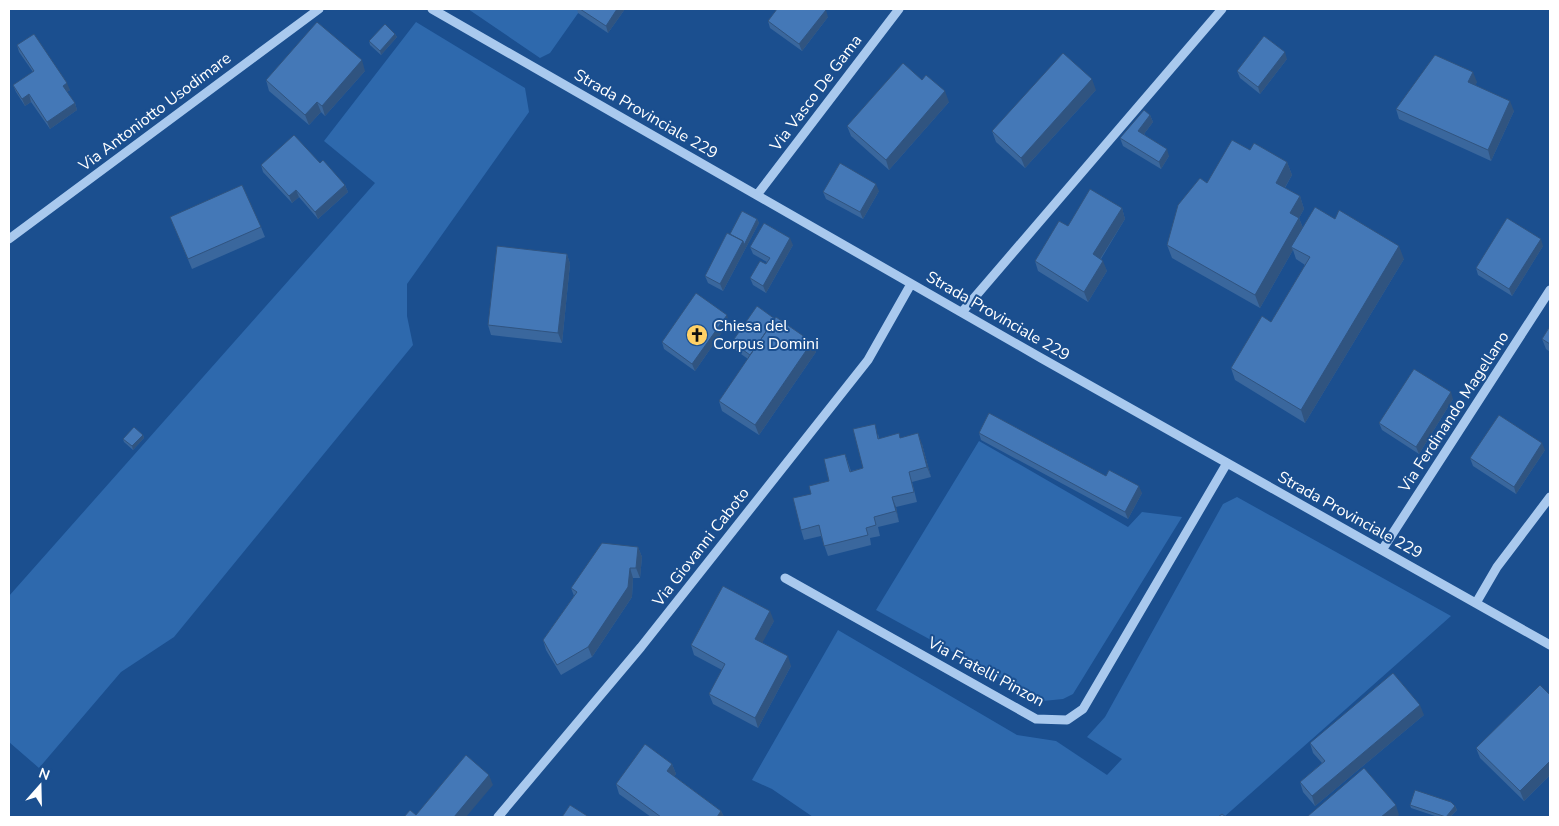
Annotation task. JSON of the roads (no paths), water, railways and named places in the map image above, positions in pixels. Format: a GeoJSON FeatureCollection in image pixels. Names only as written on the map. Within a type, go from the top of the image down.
{"type":"FeatureCollection","features":[{"type":"Feature","properties":{"kind":"street","name":"Via Antoniotto Usodimare"},"geometry":{"type":"LineString","coordinates":[[9,239],[318,9]]}},
{"type":"Feature","properties":{"kind":"street","name":"Strada Provinciale 229"},"geometry":{"type":"LineString","coordinates":[[432,9],[911,284],[1550,645]]}},
{"type":"Feature","properties":{"kind":"street","name":"Via Vasco De Gama"},"geometry":{"type":"LineString","coordinates":[[756,195],[899,9]]}},
{"type":"Feature","properties":{"kind":"street"},"geometry":{"type":"LineString","coordinates":[[962,312],[1222,9]]}},
{"type":"Feature","properties":{"kind":"street","name":"Via Giovanni Caboto"},"geometry":{"type":"LineString","coordinates":[[498,817],[641,647],[868,360],[911,284]]}},
{"type":"Feature","properties":{"kind":"street","name":"Via Ferdinando Magellano"},"geometry":{"type":"LineString","coordinates":[[1382,550],[1550,290]]}},
{"type":"Feature","properties":{"kind":"street","name":"Via Fratelli Pinzon"},"geometry":{"type":"LineString","coordinates":[[785,578],[1036,719],[1066,720],[1083,710],[1227,463]]}},
{"type":"Feature","properties":{"kind":"street"},"geometry":{"type":"LineString","coordinates":[[1476,603],[1497,566],[1550,497]]}},
{"type":"Feature","properties":{"kind":"place","name":"Chiesa del Corpus Domini"},"geometry":{"type":"Point","coordinates":[697,335]}}]}
